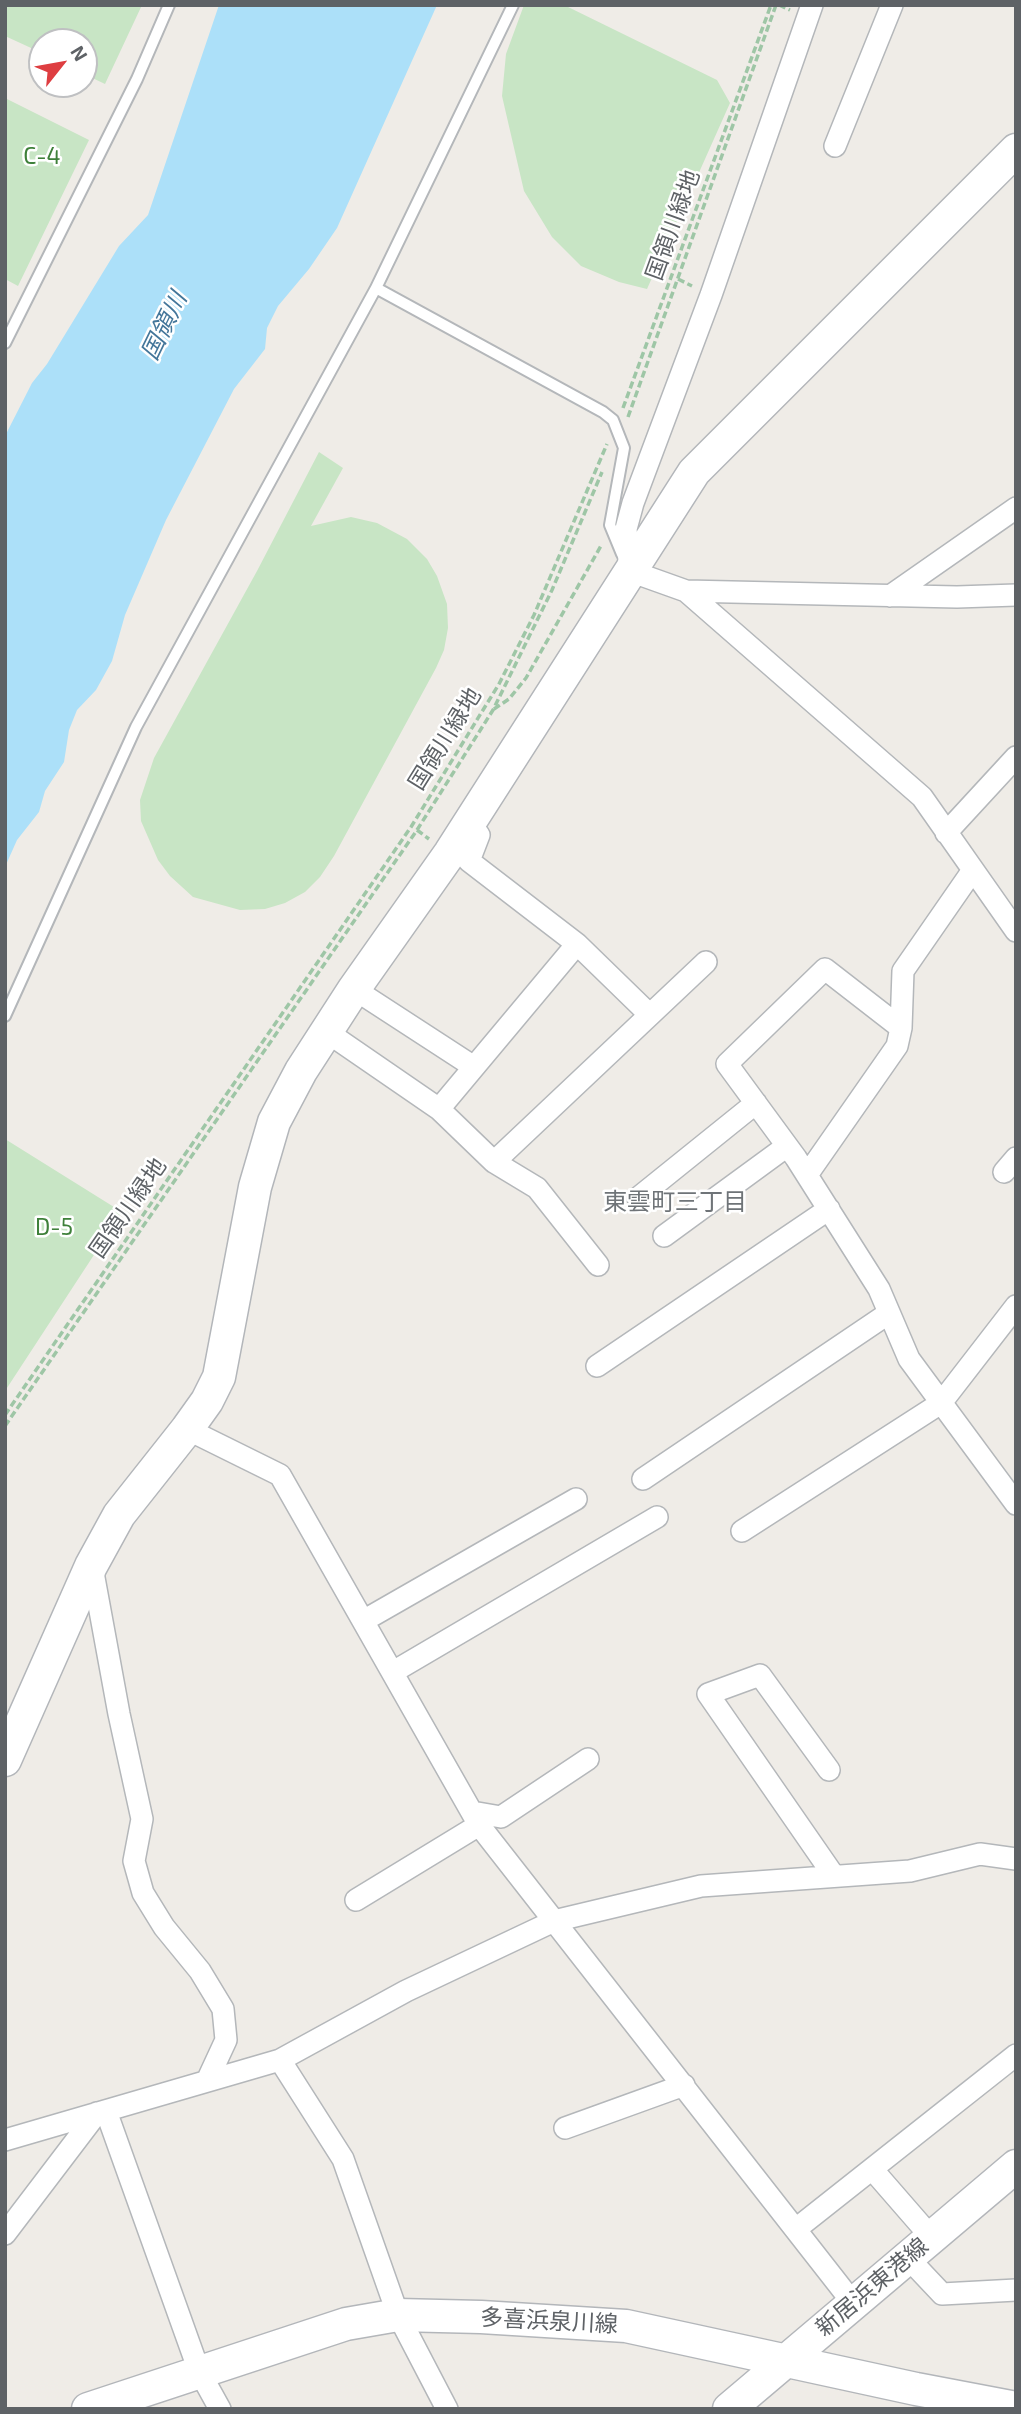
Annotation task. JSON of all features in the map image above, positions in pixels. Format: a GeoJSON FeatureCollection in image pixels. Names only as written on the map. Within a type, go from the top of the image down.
{"type":"FeatureCollection","features":[{"type":"Feature","properties":{"kind":"street"},"geometry":{"type":"LineString","coordinates":[[630,571],[626,529],[633,503],[711,295],[812,5]]}},
{"type":"Feature","properties":{"kind":"street"},"geometry":{"type":"LineString","coordinates":[[835,146],[892,5]]}},
{"type":"Feature","properties":{"kind":"street"},"geometry":{"type":"LineString","coordinates":[[5,1760],[91,1566],[119,1515],[208,1401],[219,1377],[255,1187],[274,1122],[301,1071],[354,989],[470,822],[694,472],[1016,150]]}},
{"type":"Feature","properties":{"kind":"street"},"geometry":{"type":"LineString","coordinates":[[890,596],[1016,509]]}},
{"type":"Feature","properties":{"kind":"street"},"geometry":{"type":"LineString","coordinates":[[630,571],[686,592],[890,596],[1016,595]]}},
{"type":"Feature","properties":{"kind":"street"},"geometry":{"type":"LineString","coordinates":[[686,592],[922,797],[1016,931]]}},
{"type":"Feature","properties":{"kind":"street"},"geometry":{"type":"LineString","coordinates":[[946,833],[1016,757]]}},
{"type":"Feature","properties":{"kind":"street"},"geometry":{"type":"LineString","coordinates":[[470,822],[479,835],[469,861],[577,944],[650,1015]]}},
{"type":"Feature","properties":{"kind":"street"},"geometry":{"type":"LineString","coordinates":[[807,1175],[897,1046],[901,1028],[903,971],[973,870]]}},
{"type":"Feature","properties":{"kind":"street"},"geometry":{"type":"LineString","coordinates":[[439,1109],[577,944]]}},
{"type":"Feature","properties":{"kind":"street"},"geometry":{"type":"LineString","coordinates":[[494,1162],[706,962]]}},
{"type":"Feature","properties":{"kind":"street"},"geometry":{"type":"LineString","coordinates":[[901,1028],[825,969],[727,1065],[807,1175],[879,1289],[909,1359],[1016,1504]]}},
{"type":"Feature","properties":{"kind":"street"},"geometry":{"type":"LineString","coordinates":[[354,989],[474,1067]]}},
{"type":"Feature","properties":{"kind":"street"},"geometry":{"type":"LineString","coordinates":[[327,1032],[439,1109],[494,1162],[537,1188],[598,1265]]}},
{"type":"Feature","properties":{"kind":"street"},"geometry":{"type":"LineString","coordinates":[[638,1198],[756,1103]]}},
{"type":"Feature","properties":{"kind":"street"},"geometry":{"type":"LineString","coordinates":[[664,1236],[787,1146]]}},
{"type":"Feature","properties":{"kind":"street"},"geometry":{"type":"LineString","coordinates":[[597,1366],[829,1209]]}},
{"type":"Feature","properties":{"kind":"street"},"geometry":{"type":"LineString","coordinates":[[742,1531],[941,1403],[1016,1306]]}},
{"type":"Feature","properties":{"kind":"street"},"geometry":{"type":"LineString","coordinates":[[643,1479],[889,1313]]}},
{"type":"Feature","properties":{"kind":"street"},"geometry":{"type":"LineString","coordinates":[[187,1429],[280,1475],[475,1819],[853,2303]]}},
{"type":"Feature","properties":{"kind":"street"},"geometry":{"type":"LineString","coordinates":[[363,1621],[576,1499]]}},
{"type":"Feature","properties":{"kind":"street"},"geometry":{"type":"LineString","coordinates":[[393,1672],[657,1517]]}},
{"type":"Feature","properties":{"kind":"street"},"geometry":{"type":"LineString","coordinates":[[91,1566],[142,1819],[134,1861],[143,1893],[164,1927],[201,1971],[223,2009],[226,2040],[207,2081]]}},
{"type":"Feature","properties":{"kind":"street"},"geometry":{"type":"LineString","coordinates":[[829,1770],[760,1675],[708,1694],[834,1876]]}},
{"type":"Feature","properties":{"kind":"street"},"geometry":{"type":"LineString","coordinates":[[356,1900],[475,1819],[501,1817],[588,1759]]}},
{"type":"Feature","properties":{"kind":"street"},"geometry":{"type":"LineString","coordinates":[[7,2135],[101,2112],[280,2060],[406,1992],[554,1921],[701,1886],[910,1871],[980,1854],[1016,1859]]}},
{"type":"Feature","properties":{"kind":"street"},"geometry":{"type":"LineString","coordinates":[[796,2229],[1016,2055]]}},
{"type":"Feature","properties":{"kind":"street"},"geometry":{"type":"LineString","coordinates":[[280,2060],[343,2159],[398,2315],[447,2409]]}},
{"type":"Feature","properties":{"kind":"street"},"geometry":{"type":"LineString","coordinates":[[565,2128],[684,2085]]}},
{"type":"Feature","properties":{"kind":"street"},"geometry":{"type":"LineString","coordinates":[[5,2234],[101,2112]]}},
{"type":"Feature","properties":{"kind":"street"},"geometry":{"type":"LineString","coordinates":[[101,2112],[198,2371],[220,2409]]}},
{"type":"Feature","properties":{"kind":"street","name":"新居浜東港線"},"geometry":{"type":"LineString","coordinates":[[729,2409],[1016,2166]]}},
{"type":"Feature","properties":{"kind":"street"},"geometry":{"type":"LineString","coordinates":[[872,2169],[932,2238]]}},
{"type":"Feature","properties":{"kind":"street"},"geometry":{"type":"LineString","coordinates":[[908,2258],[942,2294],[1016,2290]]}},
{"type":"Feature","properties":{"kind":"street","name":"多喜浜泉川線"},"geometry":{"type":"LineString","coordinates":[[88,2409],[346,2324],[398,2315],[626,2326],[786,2359],[924,2399],[1016,2408]]}},
{"type":"Feature","properties":{"kind":"lane"},"geometry":{"type":"LineString","coordinates":[[5,343],[10,324],[137,79],[169,5]]}},
{"type":"Feature","properties":{"kind":"lane"},"geometry":{"type":"LineString","coordinates":[[5,1016],[136,727],[376,288],[513,5]]}},
{"type":"Feature","properties":{"kind":"lane"},"geometry":{"type":"LineString","coordinates":[[376,288],[603,412],[617,428],[624,448],[610,525],[630,571]]}},
{"type":"Feature","properties":{"kind":"path","name":"国領川緑地"},"geometry":{"type":"LineString","coordinates":[[5,1415],[411,827],[499,684],[534,615],[617,428],[774,5]]}},
{"type":"Feature","properties":{"kind":"path"},"geometry":{"type":"LineString","coordinates":[[617,428],[631,412],[774,5]]}},
{"type":"Feature","properties":{"kind":"path"},"geometry":{"type":"LineString","coordinates":[[5,1426],[416,830],[493,710],[552,590],[603,471]]}},
{"type":"Feature","properties":{"kind":"path"},"geometry":{"type":"LineString","coordinates":[[493,710],[509,699],[526,678],[610,525]]}},
{"type":"Feature","properties":{"kind":"green space"},"geometry":{"type":"Polygon","coordinates":[[[5,5],[142,5],[105,84],[98,81],[98,28],[28,28],[28,47],[5,36],[5,5]]]}},
{"type":"Feature","properties":{"kind":"green space"},"geometry":{"type":"Polygon","coordinates":[[[524,5],[564,5],[717,80],[730,103],[647,289],[619,282],[581,266],[552,237],[524,191],[502,96],[506,54],[524,5]]]}},
{"type":"Feature","properties":{"kind":"green space","name":"C-4"},"geometry":{"type":"Polygon","coordinates":[[[5,98],[89,140],[18,286],[5,279],[5,98]]]}},
{"type":"Feature","properties":{"kind":"green space"},"geometry":{"type":"Polygon","coordinates":[[[319,452],[343,468],[311,526],[351,517],[377,523],[407,539],[427,559],[437,576],[447,604],[448,628],[444,650],[436,668],[320,877],[305,892],[285,903],[265,909],[240,910],[193,897],[170,876],[158,860],[141,821],[140,800],[154,758],[319,452]]]}},
{"type":"Feature","properties":{"kind":"green space","name":"D-5"},"geometry":{"type":"Polygon","coordinates":[[[5,1139],[122,1212],[5,1391],[5,1139]]]}},
{"type":"Feature","properties":{"kind":"water","name":"国領川"},"geometry":{"type":"Polygon","coordinates":[[[219,5],[437,5],[337,228],[309,269],[278,306],[267,328],[265,349],[234,389],[166,520],[125,615],[112,661],[96,690],[77,710],[69,730],[64,762],[45,791],[39,812],[17,840],[5,867],[5,436],[32,383],[47,364],[119,246],[148,215],[219,5]]]}},
{"type":"Feature","properties":{"kind":"district","name":"東雲町三丁目"},"geometry":{"type":"Point","coordinates":[675,1202]}}]}
